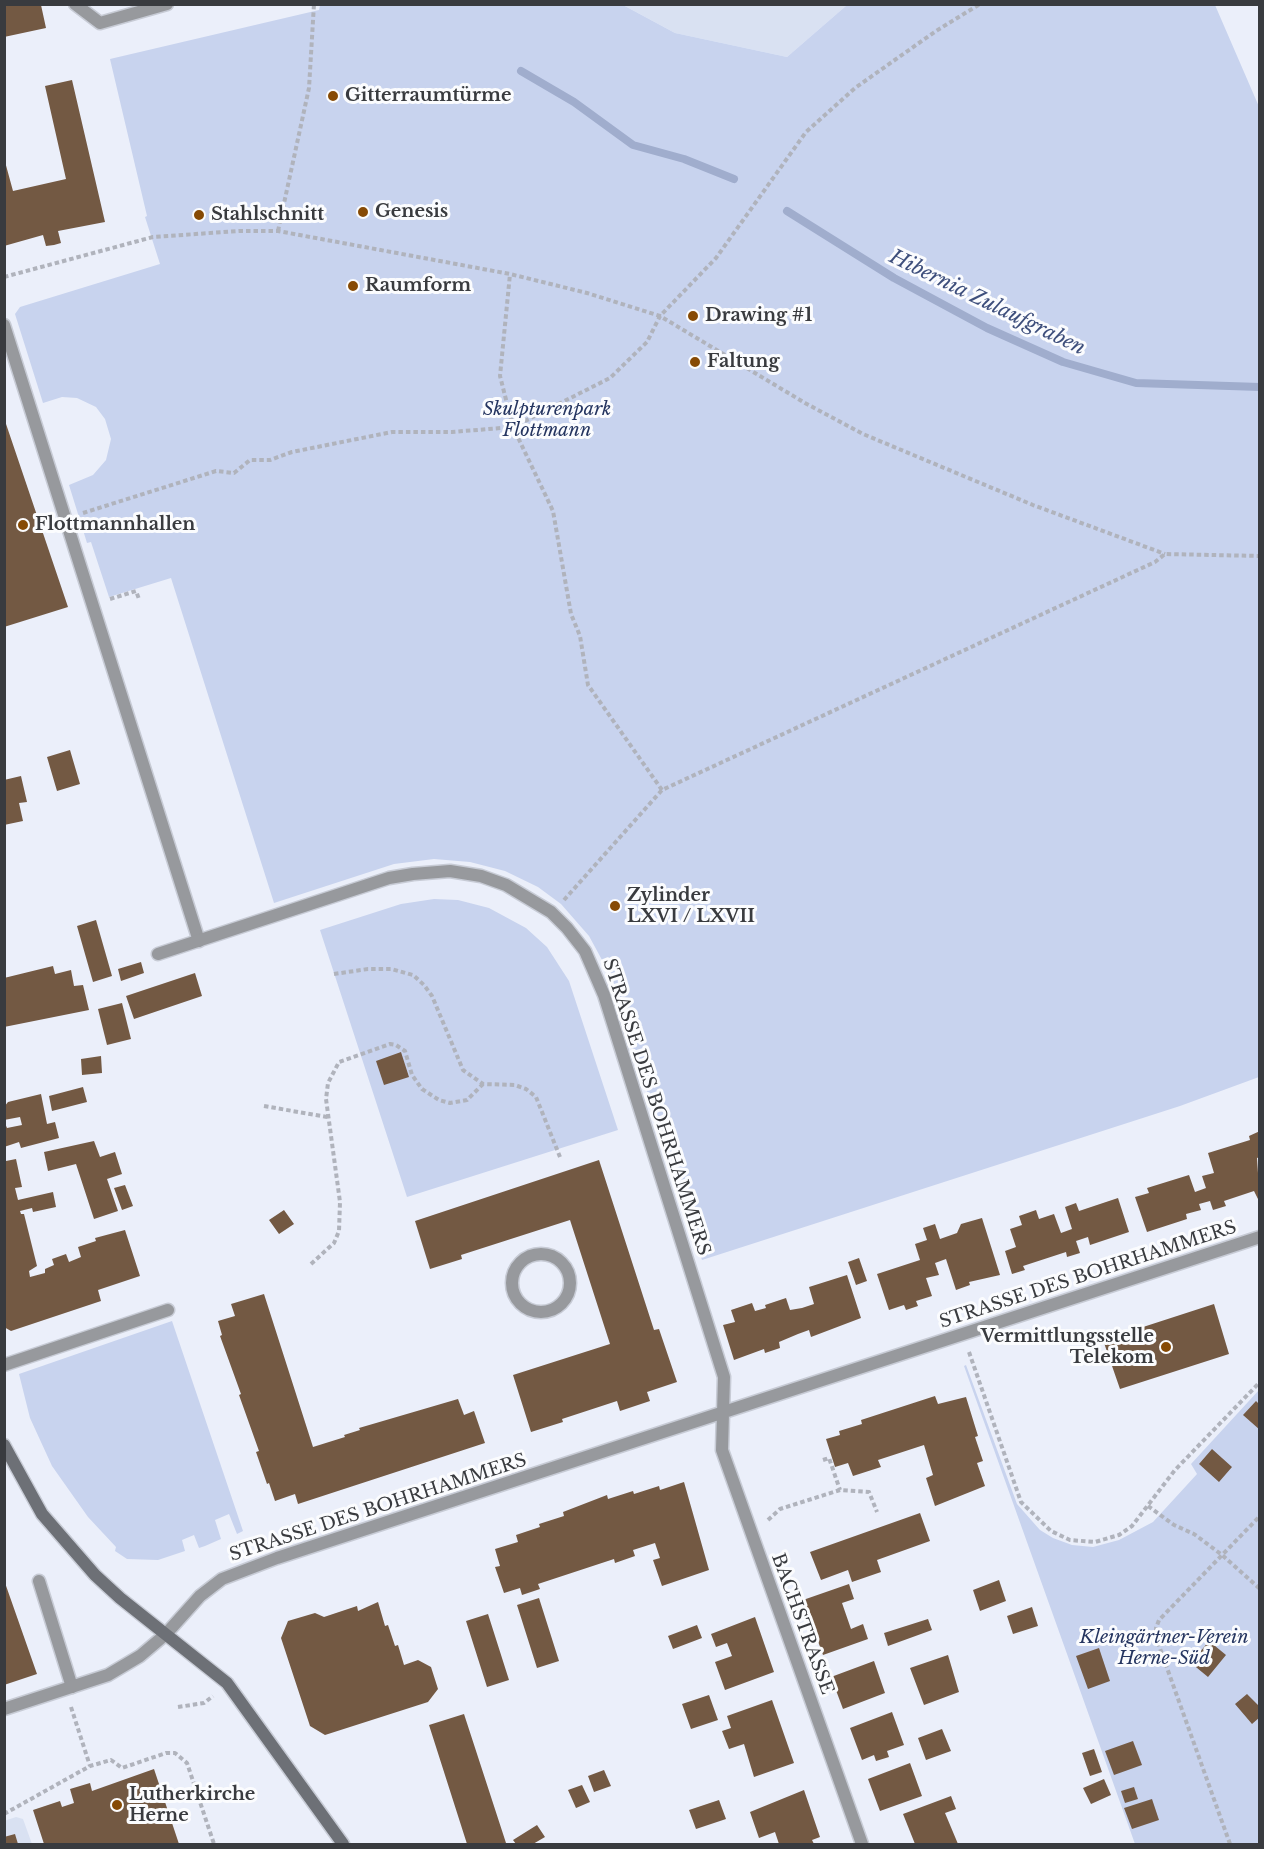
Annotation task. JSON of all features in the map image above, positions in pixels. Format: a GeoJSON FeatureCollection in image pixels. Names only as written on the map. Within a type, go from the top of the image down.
{"type":"FeatureCollection","features":[{"type":"Feature","properties":{"kind":"street"},"geometry":{"type":"LineString","coordinates":[[75,4],[100,23],[167,4]]}},
{"type":"Feature","properties":{"kind":"street"},"geometry":{"type":"LineString","coordinates":[[4,325],[199,942]]}},
{"type":"Feature","properties":{"kind":"street","name":"STRASSE DES BOHRHAMMERS"},"geometry":{"type":"LineString","coordinates":[[158,954],[389,878],[413,874],[450,872],[481,876],[528,896],[552,912],[585,951],[604,995],[724,1377],[723,1413]]}},
{"type":"Feature","properties":{"kind":"street","name":"STRASSE DES BOHRHAMMERS"},"geometry":{"type":"LineString","coordinates":[[4,1709],[108,1675],[140,1656],[166,1634],[200,1596],[222,1579],[277,1558],[1260,1237]]}},
{"type":"Feature","properties":{"kind":"street"},"geometry":{"type":"LineString","coordinates":[[538,1254],[548,1254],[564,1265],[571,1283],[569,1293],[558,1308],[539,1313],[522,1306],[512,1289],[512,1279],[520,1262],[538,1254]]}},
{"type":"Feature","properties":{"kind":"street"},"geometry":{"type":"LineString","coordinates":[[4,1365],[168,1310]]}},
{"type":"Feature","properties":{"kind":"street","name":"BACHSTRASSE"},"geometry":{"type":"LineString","coordinates":[[723,1413],[722,1450],[771,1594],[862,1845]]}},
{"type":"Feature","properties":{"kind":"street"},"geometry":{"type":"LineString","coordinates":[[4,1445],[42,1514],[95,1575],[227,1683],[344,1845]]}},
{"type":"Feature","properties":{"kind":"street"},"geometry":{"type":"LineString","coordinates":[[39,1581],[72,1686]]}},
{"type":"Feature","properties":{"kind":"path"},"geometry":{"type":"LineString","coordinates":[[278,231],[309,88],[314,4]]}},
{"type":"Feature","properties":{"kind":"path"},"geometry":{"type":"LineString","coordinates":[[65,520],[130,496],[216,471],[234,473],[250,459],[270,460],[292,452],[392,432],[452,432],[513,427],[610,378],[647,342],[660,316],[716,258],[806,132],[855,88],[936,31],[980,4]]}},
{"type":"Feature","properties":{"kind":"path"},"geometry":{"type":"LineString","coordinates":[[4,278],[153,237],[239,231],[278,231],[510,274],[660,316],[805,404],[862,434],[1033,505],[1165,554],[1260,556]]}},
{"type":"Feature","properties":{"kind":"path"},"geometry":{"type":"LineString","coordinates":[[510,274],[500,376],[513,427],[553,511],[571,614],[580,636],[588,685],[609,719],[662,790]]}},
{"type":"Feature","properties":{"kind":"path"},"geometry":{"type":"LineString","coordinates":[[552,912],[662,790],[1155,562],[1165,554]]}},
{"type":"Feature","properties":{"kind":"path"},"geometry":{"type":"LineString","coordinates":[[92,604],[136,591],[139,599]]}},
{"type":"Feature","properties":{"kind":"path"},"geometry":{"type":"LineString","coordinates":[[334,974],[391,969],[413,975],[424,984],[432,996],[458,1062],[472,1079],[483,1084],[514,1085],[536,1098],[560,1157]]}},
{"type":"Feature","properties":{"kind":"path"},"geometry":{"type":"LineString","coordinates":[[311,1264],[334,1243],[339,1232],[340,1202],[327,1117],[328,1083],[339,1062],[390,1044],[405,1051],[417,1082],[430,1095],[439,1100],[450,1102],[467,1100],[483,1084]]}},
{"type":"Feature","properties":{"kind":"path"},"geometry":{"type":"LineString","coordinates":[[264,1106],[327,1117]]}},
{"type":"Feature","properties":{"kind":"path"},"geometry":{"type":"LineString","coordinates":[[963,1335],[1020,1502],[1034,1518],[1051,1531],[1070,1540],[1095,1542],[1119,1535],[1132,1526],[1175,1470],[1260,1382]]}},
{"type":"Feature","properties":{"kind":"path"},"geometry":{"type":"LineString","coordinates":[[823,1460],[829,1458],[840,1490]]}},
{"type":"Feature","properties":{"kind":"path"},"geometry":{"type":"LineString","coordinates":[[748,1527],[768,1520],[780,1509],[840,1490],[869,1491],[877,1512]]}},
{"type":"Feature","properties":{"kind":"path"},"geometry":{"type":"LineString","coordinates":[[1148,1506],[1174,1525],[1194,1534],[1260,1588]]}},
{"type":"Feature","properties":{"kind":"path"},"geometry":{"type":"LineString","coordinates":[[1230,1845],[1156,1640],[1156,1628],[1159,1620],[1260,1516]]}},
{"type":"Feature","properties":{"kind":"path"},"geometry":{"type":"LineString","coordinates":[[178,1707],[204,1703],[214,1695]]}},
{"type":"Feature","properties":{"kind":"path"},"geometry":{"type":"LineString","coordinates":[[72,1712],[90,1766]]}},
{"type":"Feature","properties":{"kind":"path"},"geometry":{"type":"LineString","coordinates":[[4,1814],[90,1766],[111,1760],[122,1768],[166,1753],[175,1753],[187,1762],[214,1845]]}},
{"type":"Feature","properties":{"kind":"shaded area"},"geometry":{"type":"Polygon","coordinates":[[[623,5],[847,5],[787,57],[675,33],[623,5]]]}},
{"type":"Feature","properties":{"kind":"shaded area"},"geometry":{"type":"Polygon","coordinates":[[[16,1817],[23,1819],[32,1844],[5,1844],[4,1821],[16,1817]]]}},
{"type":"Feature","properties":{"kind":"green space","name":"Skulpturenpark Flottmann"},"geometry":{"type":"Polygon","coordinates":[[[320,5],[623,5],[675,33],[787,57],[847,5],[1215,5],[1260,109],[1259,1077],[1180,1106],[702,1260],[608,971],[589,936],[561,904],[538,887],[505,871],[470,862],[434,859],[394,864],[274,903],[171,578],[109,597],[91,542],[87,543],[69,485],[93,475],[106,460],[111,439],[105,419],[96,407],[77,398],[62,397],[43,403],[15,314],[20,307],[160,264],[145,217],[147,216],[110,59],[319,10],[320,5]]]}},
{"type":"Feature","properties":{"kind":"green space"},"geometry":{"type":"Polygon","coordinates":[[[434,899],[458,900],[489,908],[526,928],[547,947],[569,981],[618,1130],[407,1197],[320,930],[401,904],[434,899]]]}},
{"type":"Feature","properties":{"kind":"green space"},"geometry":{"type":"Polygon","coordinates":[[[172,1321],[243,1531],[237,1534],[229,1514],[215,1520],[221,1539],[199,1548],[194,1535],[182,1540],[185,1551],[158,1560],[127,1559],[115,1551],[116,1547],[88,1517],[52,1466],[30,1418],[19,1374],[172,1321]]]}},
{"type":"Feature","properties":{"kind":"green space","name":"Kleingärtner-Verein Herne-Süd"},"geometry":{"type":"Polygon","coordinates":[[[966,1365],[1017,1504],[1040,1530],[1053,1538],[1072,1545],[1093,1547],[1119,1540],[1153,1522],[1197,1474],[1191,1464],[1259,1390],[1259,1844],[1135,1844],[964,1366],[966,1365]]]}},
{"type":"Feature","properties":{"kind":"building"},"geometry":{"type":"Polygon","coordinates":[[[4,5],[41,5],[46,28],[4,37],[4,5]]]}},
{"type":"Feature","properties":{"kind":"building"},"geometry":{"type":"Polygon","coordinates":[[[72,80],[105,222],[58,231],[61,243],[54,245],[46,246],[43,235],[4,246],[4,158],[13,191],[66,179],[45,86],[72,80]]]}},
{"type":"Feature","properties":{"kind":"building","name":"Flottmannhallen"},"geometry":{"type":"Polygon","coordinates":[[[4,418],[68,607],[4,627],[4,418]]]}},
{"type":"Feature","properties":{"kind":"building"},"geometry":{"type":"Polygon","coordinates":[[[70,750],[80,784],[57,791],[47,757],[70,750]]]}},
{"type":"Feature","properties":{"kind":"building"},"geometry":{"type":"Polygon","coordinates":[[[21,776],[27,802],[19,803],[23,821],[4,825],[4,780],[21,776]]]}},
{"type":"Feature","properties":{"kind":"building"},"geometry":{"type":"Polygon","coordinates":[[[96,920],[112,976],[93,982],[77,926],[96,920]]]}},
{"type":"Feature","properties":{"kind":"building"},"geometry":{"type":"Polygon","coordinates":[[[141,962],[144,973],[121,981],[118,969],[141,962]]]}},
{"type":"Feature","properties":{"kind":"building"},"geometry":{"type":"Polygon","coordinates":[[[53,966],[55,974],[71,970],[74,986],[83,985],[89,1010],[4,1027],[4,978],[53,966]]]}},
{"type":"Feature","properties":{"kind":"building"},"geometry":{"type":"Polygon","coordinates":[[[195,973],[202,996],[134,1019],[126,996],[195,973]]]}},
{"type":"Feature","properties":{"kind":"building"},"geometry":{"type":"Polygon","coordinates":[[[122,1003],[131,1039],[107,1045],[98,1009],[122,1003]]]}},
{"type":"Feature","properties":{"kind":"building"},"geometry":{"type":"Polygon","coordinates":[[[401,1052],[409,1077],[384,1085],[376,1061],[401,1052]]]}},
{"type":"Feature","properties":{"kind":"building"},"geometry":{"type":"Polygon","coordinates":[[[101,1056],[102,1073],[82,1075],[81,1059],[101,1056]]]}},
{"type":"Feature","properties":{"kind":"building"},"geometry":{"type":"Polygon","coordinates":[[[83,1087],[87,1102],[52,1111],[49,1096],[83,1087]]]}},
{"type":"Feature","properties":{"kind":"building"},"geometry":{"type":"Polygon","coordinates":[[[41,1094],[47,1124],[55,1122],[59,1138],[21,1148],[19,1142],[4,1147],[4,1121],[7,1128],[22,1125],[20,1117],[4,1120],[4,1107],[8,1102],[41,1094]]]}},
{"type":"Feature","properties":{"kind":"building"},"geometry":{"type":"Polygon","coordinates":[[[1260,1131],[1260,1157],[1257,1158],[1260,1203],[1254,1191],[1224,1201],[1226,1206],[1213,1210],[1210,1201],[1199,1204],[1201,1210],[1186,1214],[1187,1219],[1147,1232],[1135,1197],[1149,1193],[1147,1188],[1189,1175],[1195,1192],[1206,1188],[1202,1176],[1214,1173],[1208,1153],[1250,1140],[1249,1136],[1260,1131]]]}},
{"type":"Feature","properties":{"kind":"building"},"geometry":{"type":"Polygon","coordinates":[[[94,1141],[100,1157],[115,1152],[122,1174],[107,1179],[118,1211],[94,1219],[76,1164],[48,1171],[44,1152],[94,1141]]]}},
{"type":"Feature","properties":{"kind":"building"},"geometry":{"type":"Polygon","coordinates":[[[4,1157],[6,1161],[16,1159],[22,1187],[15,1188],[18,1200],[53,1192],[56,1207],[33,1212],[32,1208],[20,1211],[24,1214],[37,1266],[29,1271],[30,1277],[45,1273],[45,1269],[54,1265],[52,1259],[66,1254],[69,1262],[81,1257],[78,1247],[96,1241],[95,1238],[125,1230],[140,1276],[98,1290],[101,1301],[11,1331],[4,1327],[4,1157]]]}},
{"type":"Feature","properties":{"kind":"building"},"geometry":{"type":"Polygon","coordinates":[[[599,1160],[654,1330],[659,1329],[677,1382],[647,1392],[650,1401],[620,1411],[617,1401],[531,1432],[513,1375],[610,1344],[570,1220],[461,1255],[462,1259],[430,1269],[415,1221],[599,1160]]]}},
{"type":"Feature","properties":{"kind":"building"},"geometry":{"type":"Polygon","coordinates":[[[125,1185],[133,1206],[122,1210],[114,1188],[125,1185]]]}},
{"type":"Feature","properties":{"kind":"building"},"geometry":{"type":"Polygon","coordinates":[[[1118,1198],[1129,1232],[1090,1245],[1088,1237],[1076,1241],[1080,1253],[1067,1257],[1066,1252],[1023,1266],[1025,1270],[1012,1274],[1005,1251],[1016,1247],[1010,1229],[1022,1225],[1019,1216],[1036,1210],[1039,1219],[1054,1214],[1061,1233],[1072,1229],[1065,1207],[1076,1203],[1079,1211],[1118,1198]]]}},
{"type":"Feature","properties":{"kind":"building"},"geometry":{"type":"Polygon","coordinates":[[[284,1210],[294,1224],[279,1234],[269,1220],[284,1210]]]}},
{"type":"Feature","properties":{"kind":"building"},"geometry":{"type":"Polygon","coordinates":[[[982,1218],[1000,1275],[969,1282],[970,1285],[956,1290],[946,1259],[935,1263],[939,1275],[926,1278],[932,1296],[916,1301],[918,1306],[906,1310],[904,1305],[889,1310],[877,1274],[920,1260],[915,1244],[927,1240],[923,1228],[935,1224],[940,1239],[957,1233],[961,1224],[982,1218]]]}},
{"type":"Feature","properties":{"kind":"building"},"geometry":{"type":"Polygon","coordinates":[[[859,1258],[867,1281],[856,1285],[848,1262],[859,1258]]]}},
{"type":"Feature","properties":{"kind":"building"},"geometry":{"type":"Polygon","coordinates":[[[847,1275],[861,1318],[811,1337],[809,1330],[779,1342],[780,1348],[765,1353],[764,1349],[734,1360],[723,1325],[735,1322],[731,1310],[752,1303],[755,1311],[786,1298],[790,1310],[802,1308],[814,1304],[809,1287],[847,1275]]]}},
{"type":"Feature","properties":{"kind":"building"},"geometry":{"type":"Polygon","coordinates":[[[264,1294],[313,1447],[345,1437],[344,1435],[360,1430],[359,1428],[458,1399],[464,1415],[474,1411],[485,1443],[298,1504],[295,1494],[275,1501],[256,1452],[259,1451],[220,1336],[222,1335],[218,1321],[235,1316],[231,1304],[264,1294]]]}},
{"type":"Feature","properties":{"kind":"building","name":"Vermittlungsstelle Telekom"},"geometry":{"type":"Polygon","coordinates":[[[1214,1304],[1229,1354],[1120,1389],[1103,1340],[1214,1304]]]}},
{"type":"Feature","properties":{"kind":"building"},"geometry":{"type":"Polygon","coordinates":[[[935,1396],[938,1404],[966,1397],[978,1436],[975,1437],[983,1461],[977,1463],[985,1486],[935,1506],[926,1478],[933,1475],[924,1445],[878,1460],[881,1467],[853,1476],[848,1463],[835,1467],[826,1439],[840,1435],[839,1431],[862,1424],[861,1420],[935,1396]]]}},
{"type":"Feature","properties":{"kind":"building"},"geometry":{"type":"Polygon","coordinates":[[[1256,1401],[1260,1405],[1260,1430],[1243,1415],[1256,1401]]]}},
{"type":"Feature","properties":{"kind":"building"},"geometry":{"type":"Polygon","coordinates":[[[1212,1449],[1232,1467],[1219,1482],[1199,1464],[1212,1449]]]}},
{"type":"Feature","properties":{"kind":"building"},"geometry":{"type":"Polygon","coordinates":[[[684,1482],[709,1570],[662,1586],[653,1560],[660,1558],[655,1543],[633,1550],[635,1556],[615,1563],[614,1559],[538,1584],[540,1589],[522,1595],[520,1588],[504,1593],[495,1567],[500,1566],[495,1549],[518,1542],[516,1535],[540,1527],[539,1524],[564,1516],[563,1512],[607,1495],[608,1499],[659,1486],[660,1490],[684,1482]]]}},
{"type":"Feature","properties":{"kind":"building"},"geometry":{"type":"Polygon","coordinates":[[[920,1513],[930,1541],[877,1560],[881,1572],[852,1582],[848,1570],[821,1580],[810,1552],[920,1513]]]}},
{"type":"Feature","properties":{"kind":"building"},"geometry":{"type":"Polygon","coordinates":[[[4,1580],[37,1674],[4,1685],[4,1580]]]}},
{"type":"Feature","properties":{"kind":"building"},"geometry":{"type":"Polygon","coordinates":[[[999,1580],[1006,1601],[980,1611],[973,1590],[999,1580]]]}},
{"type":"Feature","properties":{"kind":"building"},"geometry":{"type":"Polygon","coordinates":[[[849,1584],[854,1599],[842,1603],[851,1629],[863,1624],[868,1639],[823,1655],[803,1600],[849,1584]]]}},
{"type":"Feature","properties":{"kind":"building"},"geometry":{"type":"Polygon","coordinates":[[[539,1598],[559,1661],[537,1668],[517,1605],[539,1598]]]}},
{"type":"Feature","properties":{"kind":"building"},"geometry":{"type":"Polygon","coordinates":[[[378,1602],[385,1626],[388,1625],[395,1646],[398,1645],[404,1665],[418,1660],[431,1667],[438,1689],[428,1702],[325,1735],[310,1726],[281,1638],[288,1621],[315,1613],[324,1617],[357,1606],[358,1611],[378,1602]]]}},
{"type":"Feature","properties":{"kind":"building"},"geometry":{"type":"Polygon","coordinates":[[[1032,1607],[1038,1626],[1013,1634],[1007,1616],[1032,1607]]]}},
{"type":"Feature","properties":{"kind":"building"},"geometry":{"type":"Polygon","coordinates":[[[488,1614],[509,1680],[487,1687],[466,1621],[488,1614]]]}},
{"type":"Feature","properties":{"kind":"building"},"geometry":{"type":"Polygon","coordinates":[[[755,1617],[774,1672],[725,1690],[715,1662],[732,1656],[727,1643],[716,1647],[711,1634],[755,1617]]]}},
{"type":"Feature","properties":{"kind":"building"},"geometry":{"type":"Polygon","coordinates":[[[928,1619],[932,1630],[888,1646],[884,1633],[928,1619]]]}},
{"type":"Feature","properties":{"kind":"building"},"geometry":{"type":"Polygon","coordinates":[[[697,1625],[702,1638],[673,1649],[668,1636],[697,1625]]]}},
{"type":"Feature","properties":{"kind":"building"},"geometry":{"type":"Polygon","coordinates":[[[1209,1641],[1226,1655],[1208,1677],[1191,1663],[1209,1641]]]}},
{"type":"Feature","properties":{"kind":"building"},"geometry":{"type":"Polygon","coordinates":[[[1099,1648],[1110,1681],[1088,1689],[1076,1656],[1099,1648]]]}},
{"type":"Feature","properties":{"kind":"building"},"geometry":{"type":"Polygon","coordinates":[[[948,1655],[959,1692],[924,1705],[910,1668],[948,1655]]]}},
{"type":"Feature","properties":{"kind":"building"},"geometry":{"type":"Polygon","coordinates":[[[874,1661],[885,1693],[843,1709],[831,1677],[874,1661]]]}},
{"type":"Feature","properties":{"kind":"building"},"geometry":{"type":"Polygon","coordinates":[[[1247,1694],[1260,1707],[1260,1717],[1252,1724],[1235,1704],[1247,1694]]]}},
{"type":"Feature","properties":{"kind":"building"},"geometry":{"type":"Polygon","coordinates":[[[709,1695],[718,1720],[691,1729],[682,1704],[709,1695]]]}},
{"type":"Feature","properties":{"kind":"building"},"geometry":{"type":"Polygon","coordinates":[[[772,1700],[794,1763],[754,1777],[744,1744],[729,1749],[722,1731],[731,1728],[727,1716],[772,1700]]]}},
{"type":"Feature","properties":{"kind":"building"},"geometry":{"type":"Polygon","coordinates":[[[892,1712],[904,1745],[887,1751],[889,1757],[876,1761],[874,1755],[862,1760],[850,1728],[892,1712]]]}},
{"type":"Feature","properties":{"kind":"building"},"geometry":{"type":"Polygon","coordinates":[[[464,1714],[506,1843],[503,1844],[467,1844],[429,1725],[464,1714]]]}},
{"type":"Feature","properties":{"kind":"building"},"geometry":{"type":"Polygon","coordinates":[[[942,1729],[951,1751],[926,1760],[918,1738],[942,1729]]]}},
{"type":"Feature","properties":{"kind":"building"},"geometry":{"type":"Polygon","coordinates":[[[1133,1741],[1142,1765],[1114,1775],[1105,1751],[1133,1741]]]}},
{"type":"Feature","properties":{"kind":"building"},"geometry":{"type":"Polygon","coordinates":[[[1094,1749],[1102,1772],[1090,1776],[1082,1753],[1094,1749]]]}},
{"type":"Feature","properties":{"kind":"building"},"geometry":{"type":"Polygon","coordinates":[[[910,1763],[922,1796],[880,1811],[868,1779],[910,1763]]]}},
{"type":"Feature","properties":{"kind":"building","name":"Lutherkirche Herne"},"geometry":{"type":"Polygon","coordinates":[[[154,1769],[179,1844],[44,1844],[33,1810],[60,1801],[62,1807],[74,1803],[70,1789],[90,1783],[92,1791],[154,1769]]]}},
{"type":"Feature","properties":{"kind":"building"},"geometry":{"type":"Polygon","coordinates":[[[604,1770],[611,1786],[594,1792],[588,1776],[604,1770]]]}},
{"type":"Feature","properties":{"kind":"building"},"geometry":{"type":"Polygon","coordinates":[[[1104,1779],[1111,1795],[1091,1804],[1083,1788],[1104,1779]]]}},
{"type":"Feature","properties":{"kind":"building"},"geometry":{"type":"Polygon","coordinates":[[[582,1785],[590,1802],[576,1808],[568,1790],[582,1785]]]}},
{"type":"Feature","properties":{"kind":"building"},"geometry":{"type":"Polygon","coordinates":[[[1134,1787],[1138,1799],[1125,1803],[1121,1791],[1134,1787]]]}},
{"type":"Feature","properties":{"kind":"building"},"geometry":{"type":"Polygon","coordinates":[[[804,1790],[820,1837],[812,1840],[814,1844],[779,1844],[775,1832],[759,1838],[750,1812],[804,1790]]]}},
{"type":"Feature","properties":{"kind":"building"},"geometry":{"type":"Polygon","coordinates":[[[951,1796],[956,1809],[945,1813],[958,1844],[915,1844],[903,1814],[951,1796]]]}},
{"type":"Feature","properties":{"kind":"building"},"geometry":{"type":"Polygon","coordinates":[[[1152,1799],[1159,1820],[1132,1829],[1124,1808],[1152,1799]]]}},
{"type":"Feature","properties":{"kind":"building"},"geometry":{"type":"Polygon","coordinates":[[[719,1800],[726,1819],[696,1829],[689,1810],[719,1800]]]}},
{"type":"Feature","properties":{"kind":"building"},"geometry":{"type":"Polygon","coordinates":[[[537,1825],[545,1837],[533,1844],[516,1844],[513,1840],[537,1825]]]}},
{"type":"Feature","properties":{"kind":"building"},"geometry":{"type":"Polygon","coordinates":[[[15,1834],[18,1844],[4,1844],[4,1837],[15,1834]]]}},
{"type":"Feature","properties":{"kind":"waterway","name":"Hibernia Zulaufgraben"},"geometry":{"type":"LineString","coordinates":[[521,71],[574,102],[633,145],[684,159],[734,179]]}},
{"type":"Feature","properties":{"kind":"waterway","name":"Hibernia Zulaufgraben"},"geometry":{"type":"LineString","coordinates":[[787,211],[894,278],[987,328],[1063,362],[1136,383],[1260,387]]}},
{"type":"Feature","properties":{"kind":"place","name":"Gitterraumtürme"},"geometry":{"type":"Point","coordinates":[333,96]}},
{"type":"Feature","properties":{"kind":"place","name":"Genesis"},"geometry":{"type":"Point","coordinates":[363,212]}},
{"type":"Feature","properties":{"kind":"place","name":"Stahlschnitt"},"geometry":{"type":"Point","coordinates":[199,215]}},
{"type":"Feature","properties":{"kind":"place","name":"Raumform"},"geometry":{"type":"Point","coordinates":[353,286]}},
{"type":"Feature","properties":{"kind":"place","name":"Drawing #1"},"geometry":{"type":"Point","coordinates":[693,316]}},
{"type":"Feature","properties":{"kind":"place","name":"Faltung"},"geometry":{"type":"Point","coordinates":[695,362]}},
{"type":"Feature","properties":{"kind":"place","name":"Flottmannhallen"},"geometry":{"type":"Point","coordinates":[23,525]}},
{"type":"Feature","properties":{"kind":"place","name":"Zylinder LXVI / LXVII"},"geometry":{"type":"Point","coordinates":[615,906]}},
{"type":"Feature","properties":{"kind":"place","name":"Vermittlungsstelle Telekom"},"geometry":{"type":"Point","coordinates":[1166,1347]}},
{"type":"Feature","properties":{"kind":"place","name":"Lutherkirche Herne"},"geometry":{"type":"Point","coordinates":[117,1805]}}]}
